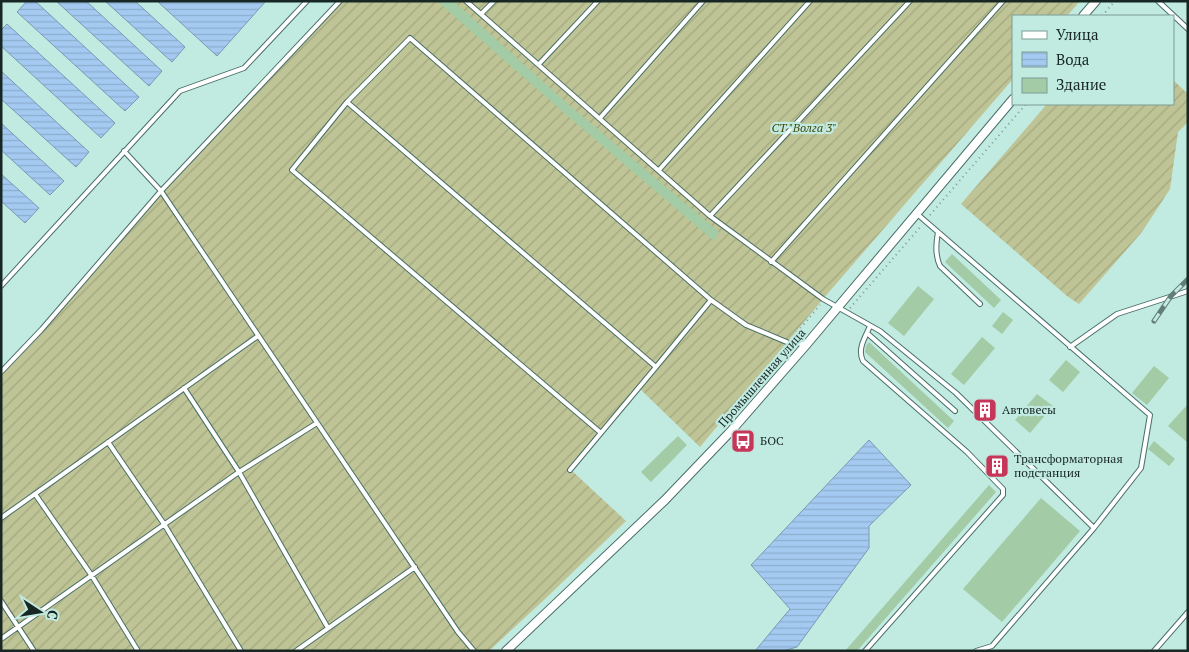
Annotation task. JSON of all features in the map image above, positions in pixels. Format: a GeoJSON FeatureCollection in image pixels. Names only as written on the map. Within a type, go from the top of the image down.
{"type":"FeatureCollection","features":[{"type":"Feature","properties":{"kind":"street"},"geometry":{"type":"LineString","coordinates":[[1084,15],[1096,1]]}},
{"type":"Feature","properties":{"kind":"street","name":"Промышленная улица"},"geometry":{"type":"LineString","coordinates":[[506,651],[666,500],[732,431],[1012,100]]}},
{"type":"Feature","properties":{"kind":"lane"},"geometry":{"type":"LineString","coordinates":[[1,286],[180,91],[244,68],[307,1]]}},
{"type":"Feature","properties":{"kind":"lane"},"geometry":{"type":"LineString","coordinates":[[1,372],[42,329],[161,191],[340,1]]}},
{"type":"Feature","properties":{"kind":"lane"},"geometry":{"type":"LineString","coordinates":[[466,1],[710,216],[771,262],[837,307],[880,331],[956,393],[1094,528]]}},
{"type":"Feature","properties":{"kind":"lane"},"geometry":{"type":"LineString","coordinates":[[481,14],[494,1]]}},
{"type":"Feature","properties":{"kind":"lane"},"geometry":{"type":"LineString","coordinates":[[539,64],[598,1]]}},
{"type":"Feature","properties":{"kind":"lane"},"geometry":{"type":"LineString","coordinates":[[600,118],[703,1]]}},
{"type":"Feature","properties":{"kind":"lane"},"geometry":{"type":"LineString","coordinates":[[659,170],[810,1]]}},
{"type":"Feature","properties":{"kind":"lane"},"geometry":{"type":"LineString","coordinates":[[710,216],[910,1]]}},
{"type":"Feature","properties":{"kind":"lane"},"geometry":{"type":"LineString","coordinates":[[771,262],[1003,1]]}},
{"type":"Feature","properties":{"kind":"lane"},"geometry":{"type":"LineString","coordinates":[[1158,1],[1173,15]]}},
{"type":"Feature","properties":{"kind":"lane"},"geometry":{"type":"LineString","coordinates":[[1174,16],[1188,29]]}},
{"type":"Feature","properties":{"kind":"lane"},"geometry":{"type":"LineString","coordinates":[[600,433],[292,170],[347,102],[410,38],[711,300],[746,325],[789,343],[806,345]]}},
{"type":"Feature","properties":{"kind":"lane"},"geometry":{"type":"LineString","coordinates":[[347,102],[656,367]]}},
{"type":"Feature","properties":{"kind":"lane"},"geometry":{"type":"LineString","coordinates":[[124,152],[161,191],[458,632],[474,651]]}},
{"type":"Feature","properties":{"kind":"lane"},"geometry":{"type":"LineString","coordinates":[[916,213],[1150,415],[1141,468],[1094,528],[992,646],[976,651]]}},
{"type":"Feature","properties":{"kind":"lane"},"geometry":{"type":"LineString","coordinates":[[938,232],[936,249],[937,260],[940,266],[980,304]]}},
{"type":"Feature","properties":{"kind":"lane"},"geometry":{"type":"LineString","coordinates":[[1070,347],[1117,314],[1188,291]]}},
{"type":"Feature","properties":{"kind":"lane"},"geometry":{"type":"LineString","coordinates":[[570,470],[711,300]]}},
{"type":"Feature","properties":{"kind":"lane"},"geometry":{"type":"LineString","coordinates":[[864,651],[1003,494],[1003,489],[967,452],[863,361],[859,354],[860,348],[870,326]]}},
{"type":"Feature","properties":{"kind":"lane"},"geometry":{"type":"LineString","coordinates":[[867,333],[955,411]]}},
{"type":"Feature","properties":{"kind":"lane"},"geometry":{"type":"LineString","coordinates":[[1,518],[258,336]]}},
{"type":"Feature","properties":{"kind":"lane"},"geometry":{"type":"LineString","coordinates":[[184,388],[239,472],[328,628]]}},
{"type":"Feature","properties":{"kind":"lane"},"geometry":{"type":"LineString","coordinates":[[1,639],[239,472],[317,424]]}},
{"type":"Feature","properties":{"kind":"lane"},"geometry":{"type":"LineString","coordinates":[[108,442],[164,524],[241,651]]}},
{"type":"Feature","properties":{"kind":"lane"},"geometry":{"type":"LineString","coordinates":[[35,494],[92,576],[138,651]]}},
{"type":"Feature","properties":{"kind":"lane"},"geometry":{"type":"LineString","coordinates":[[296,651],[415,567]]}},
{"type":"Feature","properties":{"kind":"lane"},"geometry":{"type":"LineString","coordinates":[[1,601],[20,627],[34,651]]}},
{"type":"Feature","properties":{"kind":"lane"},"geometry":{"type":"LineString","coordinates":[[1154,651],[1188,612]]}},
{"type":"Feature","properties":{"kind":"path"},"geometry":{"type":"LineString","coordinates":[[1103,15],[1115,1]]}},
{"type":"Feature","properties":{"kind":"path"},"geometry":{"type":"LineString","coordinates":[[846,312],[1025,105]]}},
{"type":"Feature","properties":{"kind":"path"},"geometry":{"type":"LineString","coordinates":[[782,352],[792,361]]}},
{"type":"Feature","properties":{"kind":"green space","name":"СТ \"Волга 3\""},"geometry":{"type":"Polygon","coordinates":[[[340,1],[1080,1],[1068,15],[1012,15],[1012,80],[823,299],[700,447],[639,388],[570,469],[626,521],[489,651],[1,651],[1,372],[161,191],[340,1]]]}},
{"type":"Feature","properties":{"kind":"green space"},"geometry":{"type":"Polygon","coordinates":[[[1174,81],[1188,94],[1188,122],[1178,132],[1170,189],[1142,232],[1079,304],[1067,296],[961,204],[1046,105],[1174,105],[1174,81]]]}},
{"type":"Feature","properties":{"kind":"water"},"geometry":{"type":"Polygon","coordinates":[[[27,1],[35,1],[139,97],[125,111],[17,12],[27,1]]]}},
{"type":"Feature","properties":{"kind":"water"},"geometry":{"type":"Polygon","coordinates":[[[56,1],[86,1],[162,71],[149,86],[56,1]]]}},
{"type":"Feature","properties":{"kind":"water"},"geometry":{"type":"Polygon","coordinates":[[[105,1],[135,1],[185,47],[172,62],[105,1]]]}},
{"type":"Feature","properties":{"kind":"water"},"geometry":{"type":"Polygon","coordinates":[[[157,1],[266,1],[217,56],[157,1]]]}},
{"type":"Feature","properties":{"kind":"water"},"geometry":{"type":"Polygon","coordinates":[[[7,24],[115,123],[101,138],[1,46],[1,30],[7,24]]]}},
{"type":"Feature","properties":{"kind":"water"},"geometry":{"type":"Polygon","coordinates":[[[1,71],[89,152],[76,167],[1,99],[1,71]]]}},
{"type":"Feature","properties":{"kind":"water"},"geometry":{"type":"Polygon","coordinates":[[[1,123],[64,181],[50,195],[1,150],[1,123]]]}},
{"type":"Feature","properties":{"kind":"water"},"geometry":{"type":"Polygon","coordinates":[[[1,174],[39,208],[25,223],[1,201],[1,174]]]}},
{"type":"Feature","properties":{"kind":"water"},"geometry":{"type":"Polygon","coordinates":[[[869,440],[911,485],[869,526],[869,548],[797,647],[783,651],[755,651],[790,609],[751,565],[869,440]]]}},
{"type":"Feature","properties":{"kind":"building"},"geometry":{"type":"Polygon","coordinates":[[[437,1],[453,1],[569,105],[719,232],[714,241],[569,117],[437,1]]]}},
{"type":"Feature","properties":{"kind":"building"},"geometry":{"type":"Polygon","coordinates":[[[952,254],[1001,300],[994,308],[945,262],[952,254]]]}},
{"type":"Feature","properties":{"kind":"building"},"geometry":{"type":"Polygon","coordinates":[[[918,286],[934,299],[904,336],[888,323],[918,286]]]}},
{"type":"Feature","properties":{"kind":"building"},"geometry":{"type":"Polygon","coordinates":[[[1003,312],[1013,320],[1002,334],[992,326],[1003,312]]]}},
{"type":"Feature","properties":{"kind":"building"},"geometry":{"type":"Polygon","coordinates":[[[982,337],[995,348],[964,385],[951,374],[982,337]]]}},
{"type":"Feature","properties":{"kind":"building"},"geometry":{"type":"Polygon","coordinates":[[[869,342],[954,421],[948,428],[865,352],[869,342]]]}},
{"type":"Feature","properties":{"kind":"building"},"geometry":{"type":"Polygon","coordinates":[[[1066,360],[1080,372],[1063,392],[1049,380],[1066,360]]]}},
{"type":"Feature","properties":{"kind":"building"},"geometry":{"type":"Polygon","coordinates":[[[1154,366],[1169,378],[1147,405],[1132,393],[1154,366]]]}},
{"type":"Feature","properties":{"kind":"building"},"geometry":{"type":"Polygon","coordinates":[[[1037,394],[1053,406],[1030,433],[1015,420],[1037,394]]]}},
{"type":"Feature","properties":{"kind":"building"},"geometry":{"type":"Polygon","coordinates":[[[1188,404],[1188,443],[1168,426],[1188,404]]]}},
{"type":"Feature","properties":{"kind":"building"},"geometry":{"type":"Polygon","coordinates":[[[678,436],[687,445],[651,482],[641,472],[678,436]]]}},
{"type":"Feature","properties":{"kind":"building"},"geometry":{"type":"Polygon","coordinates":[[[1154,441],[1175,459],[1169,466],[1148,449],[1154,441]]]}},
{"type":"Feature","properties":{"kind":"building"},"geometry":{"type":"Polygon","coordinates":[[[989,485],[996,492],[857,651],[845,651],[989,485]]]}},
{"type":"Feature","properties":{"kind":"building"},"geometry":{"type":"Polygon","coordinates":[[[1041,498],[1080,531],[1002,622],[963,589],[1041,498]]]}},
{"type":"Feature","properties":{"kind":"railway"},"geometry":{"type":"LineString","coordinates":[[1154,321],[1171,296],[1188,279]]}},
{"type":"Feature","properties":{"kind":"place","name":"Автовесы"},"geometry":{"type":"Point","coordinates":[985,410]}},
{"type":"Feature","properties":{"kind":"place","name":"БОС"},"geometry":{"type":"Point","coordinates":[743,441]}},
{"type":"Feature","properties":{"kind":"place","name":"Трансформаторная подстанция"},"geometry":{"type":"Point","coordinates":[997,466]}}]}
